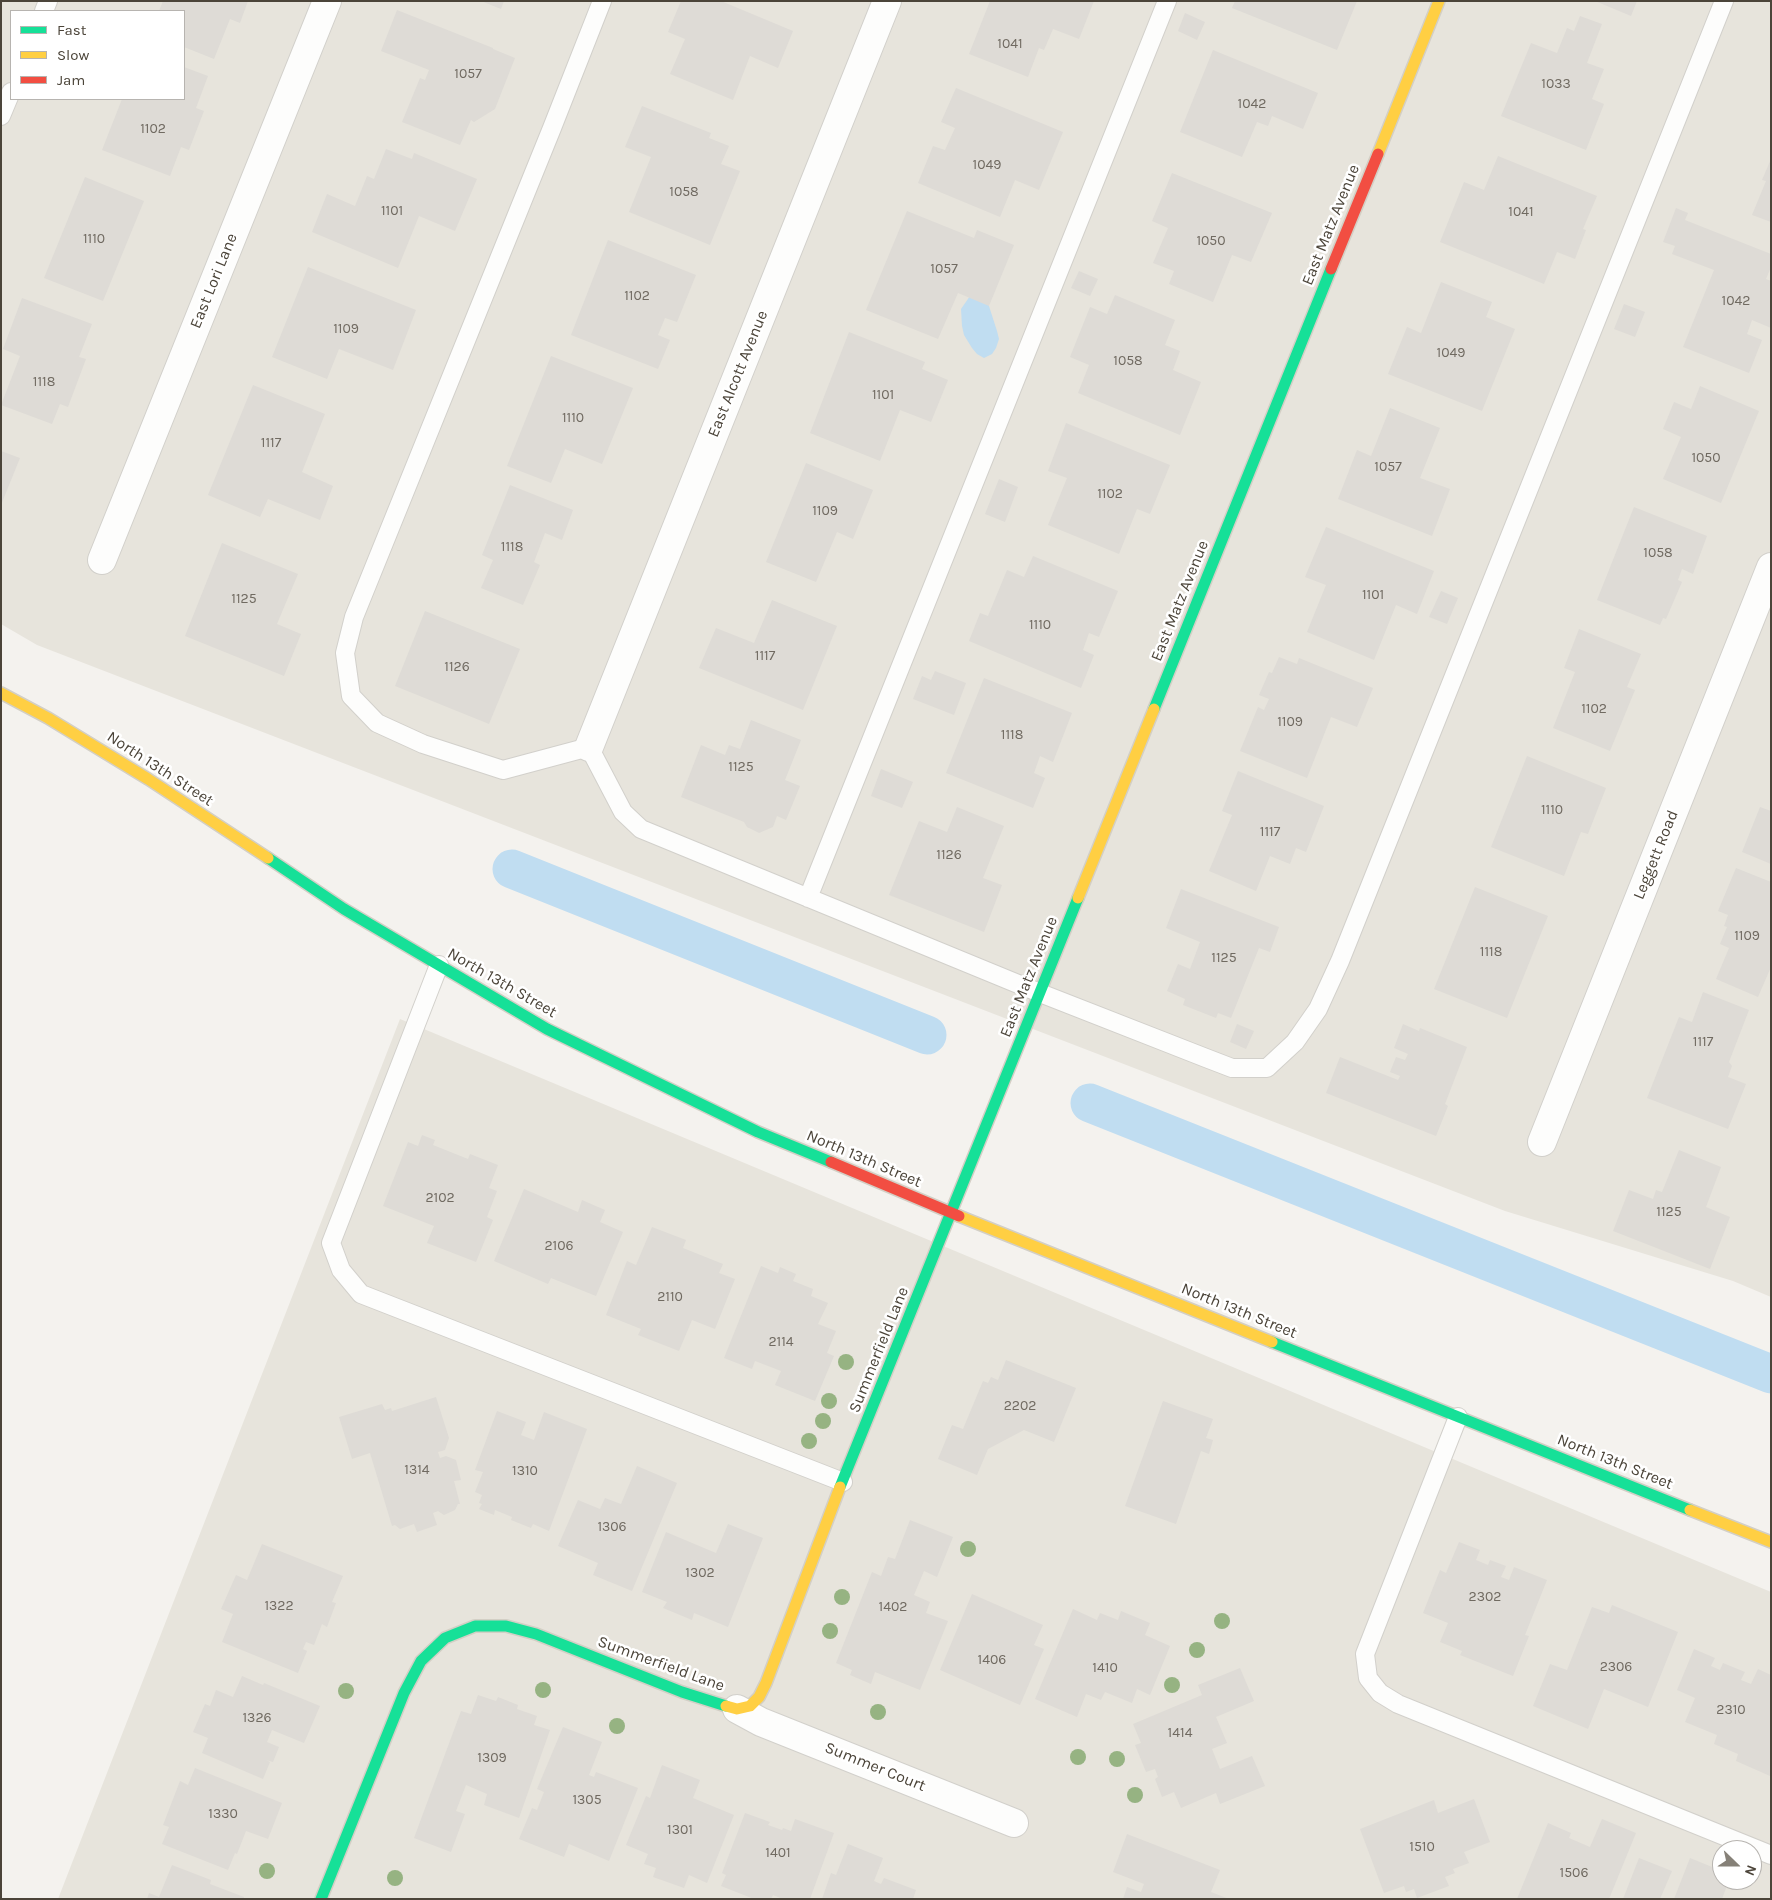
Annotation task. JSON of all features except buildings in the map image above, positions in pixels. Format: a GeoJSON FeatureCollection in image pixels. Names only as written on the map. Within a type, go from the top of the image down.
{"type":"FeatureCollection","features":[{"type":"Feature","properties":{"kind":"street","name":"East Lori Lane"},"geometry":{"type":"LineString","coordinates":[[102,560],[327,1]]}},
{"type":"Feature","properties":{"kind":"street","name":"East Alcott Avenue"},"geometry":{"type":"LineString","coordinates":[[589,747],[887,1]]}},
{"type":"Feature","properties":{"kind":"street","name":"East Matz Avenue"},"geometry":{"type":"LineString","coordinates":[[952,1214],[1439,1]]}},
{"type":"Feature","properties":{"kind":"street","name":"Leggett Road"},"geometry":{"type":"LineString","coordinates":[[1542,1142],[1771,567]]}},
{"type":"Feature","properties":{"kind":"street","name":"North 13th Street"},"geometry":{"type":"LineString","coordinates":[[1,693],[48,718],[148,779],[344,909],[547,1029],[758,1132],[952,1214],[1771,1542]]}},
{"type":"Feature","properties":{"kind":"street","name":"Summerfield Lane"},"geometry":{"type":"LineString","coordinates":[[321,1899],[404,1693],[421,1661],[445,1638],[475,1626],[506,1626],[536,1634],[682,1692],[736,1709],[750,1706],[759,1698],[843,1482],[952,1214]]}},
{"type":"Feature","properties":{"kind":"street","name":"Summer Court"},"geometry":{"type":"LineString","coordinates":[[736,1709],[761,1722],[1014,1823]]}},
{"type":"Feature","properties":{"kind":"lane"},"geometry":{"type":"LineString","coordinates":[[602,1],[354,617],[345,653],[351,696],[377,723],[422,744],[504,770],[589,747],[623,812],[641,829],[1040,993],[1232,1068],[1267,1068],[1295,1042],[1318,1009],[1340,961],[1724,1]]}},
{"type":"Feature","properties":{"kind":"lane"},"geometry":{"type":"LineString","coordinates":[[808,898],[1167,1]]}},
{"type":"Feature","properties":{"kind":"lane"},"geometry":{"type":"LineString","coordinates":[[1,116],[10,94]]}},
{"type":"Feature","properties":{"kind":"lane"},"geometry":{"type":"LineString","coordinates":[[439,965],[331,1243],[341,1270],[361,1294],[843,1482]]}},
{"type":"Feature","properties":{"kind":"lane"},"geometry":{"type":"LineString","coordinates":[[1458,1417],[1365,1654],[1368,1678],[1380,1693],[1398,1704],[1771,1855]]}},
{"type":"Feature","properties":{"kind":"shaded area"},"geometry":{"type":"Polygon","coordinates":[[[1,1],[1771,1],[1771,1297],[1733,1281],[1505,1211],[37,645],[1,624],[1,1]]]}},
{"type":"Feature","properties":{"kind":"shaded area"},"geometry":{"type":"Polygon","coordinates":[[[400,1019],[1771,1592],[1771,1899],[58,1899],[400,1019]]]}},
{"type":"Feature","properties":{"kind":"water"},"geometry":{"type":"Polygon","coordinates":[[[970,296],[988,303],[999,339],[992,354],[984,358],[977,354],[964,335],[961,309],[970,296]]]}},
{"type":"Feature","properties":{"kind":"waterway"},"geometry":{"type":"LineString","coordinates":[[512,869],[927,1035]]}},
{"type":"Feature","properties":{"kind":"waterway"},"geometry":{"type":"LineString","coordinates":[[1090,1103],[1771,1374]]}},
{"type":"Feature","properties":{"kind":"traffic: fast"},"geometry":{"type":"LineString","coordinates":[[1154,709],[1331,269]]}},
{"type":"Feature","properties":{"kind":"traffic: fast"},"geometry":{"type":"LineString","coordinates":[[268,858],[344,909],[547,1029],[758,1132],[831,1162]]}},
{"type":"Feature","properties":{"kind":"traffic: fast"},"geometry":{"type":"LineString","coordinates":[[840,1487],[1078,898]]}},
{"type":"Feature","properties":{"kind":"traffic: fast"},"geometry":{"type":"LineString","coordinates":[[1272,1342],[1690,1510]]}},
{"type":"Feature","properties":{"kind":"traffic: fast"},"geometry":{"type":"LineString","coordinates":[[321,1899],[404,1693],[421,1661],[445,1638],[475,1626],[506,1626],[536,1634],[682,1692],[726,1706]]}},
{"type":"Feature","properties":{"kind":"traffic: slow"},"geometry":{"type":"LineString","coordinates":[[1378,154],[1439,1]]}},
{"type":"Feature","properties":{"kind":"traffic: slow"},"geometry":{"type":"LineString","coordinates":[[1,693],[48,718],[148,779],[268,858]]}},
{"type":"Feature","properties":{"kind":"traffic: slow"},"geometry":{"type":"LineString","coordinates":[[1078,898],[1154,709]]}},
{"type":"Feature","properties":{"kind":"traffic: slow"},"geometry":{"type":"LineString","coordinates":[[959,1216],[1272,1342]]}},
{"type":"Feature","properties":{"kind":"traffic: slow"},"geometry":{"type":"LineString","coordinates":[[726,1706],[737,1709],[750,1706],[759,1697],[840,1487]]}},
{"type":"Feature","properties":{"kind":"traffic: slow"},"geometry":{"type":"LineString","coordinates":[[1690,1510],[1771,1542]]}},
{"type":"Feature","properties":{"kind":"traffic: jam"},"geometry":{"type":"LineString","coordinates":[[1331,269],[1378,154]]}},
{"type":"Feature","properties":{"kind":"traffic: jam"},"geometry":{"type":"LineString","coordinates":[[831,1162],[959,1216]]}}]}
